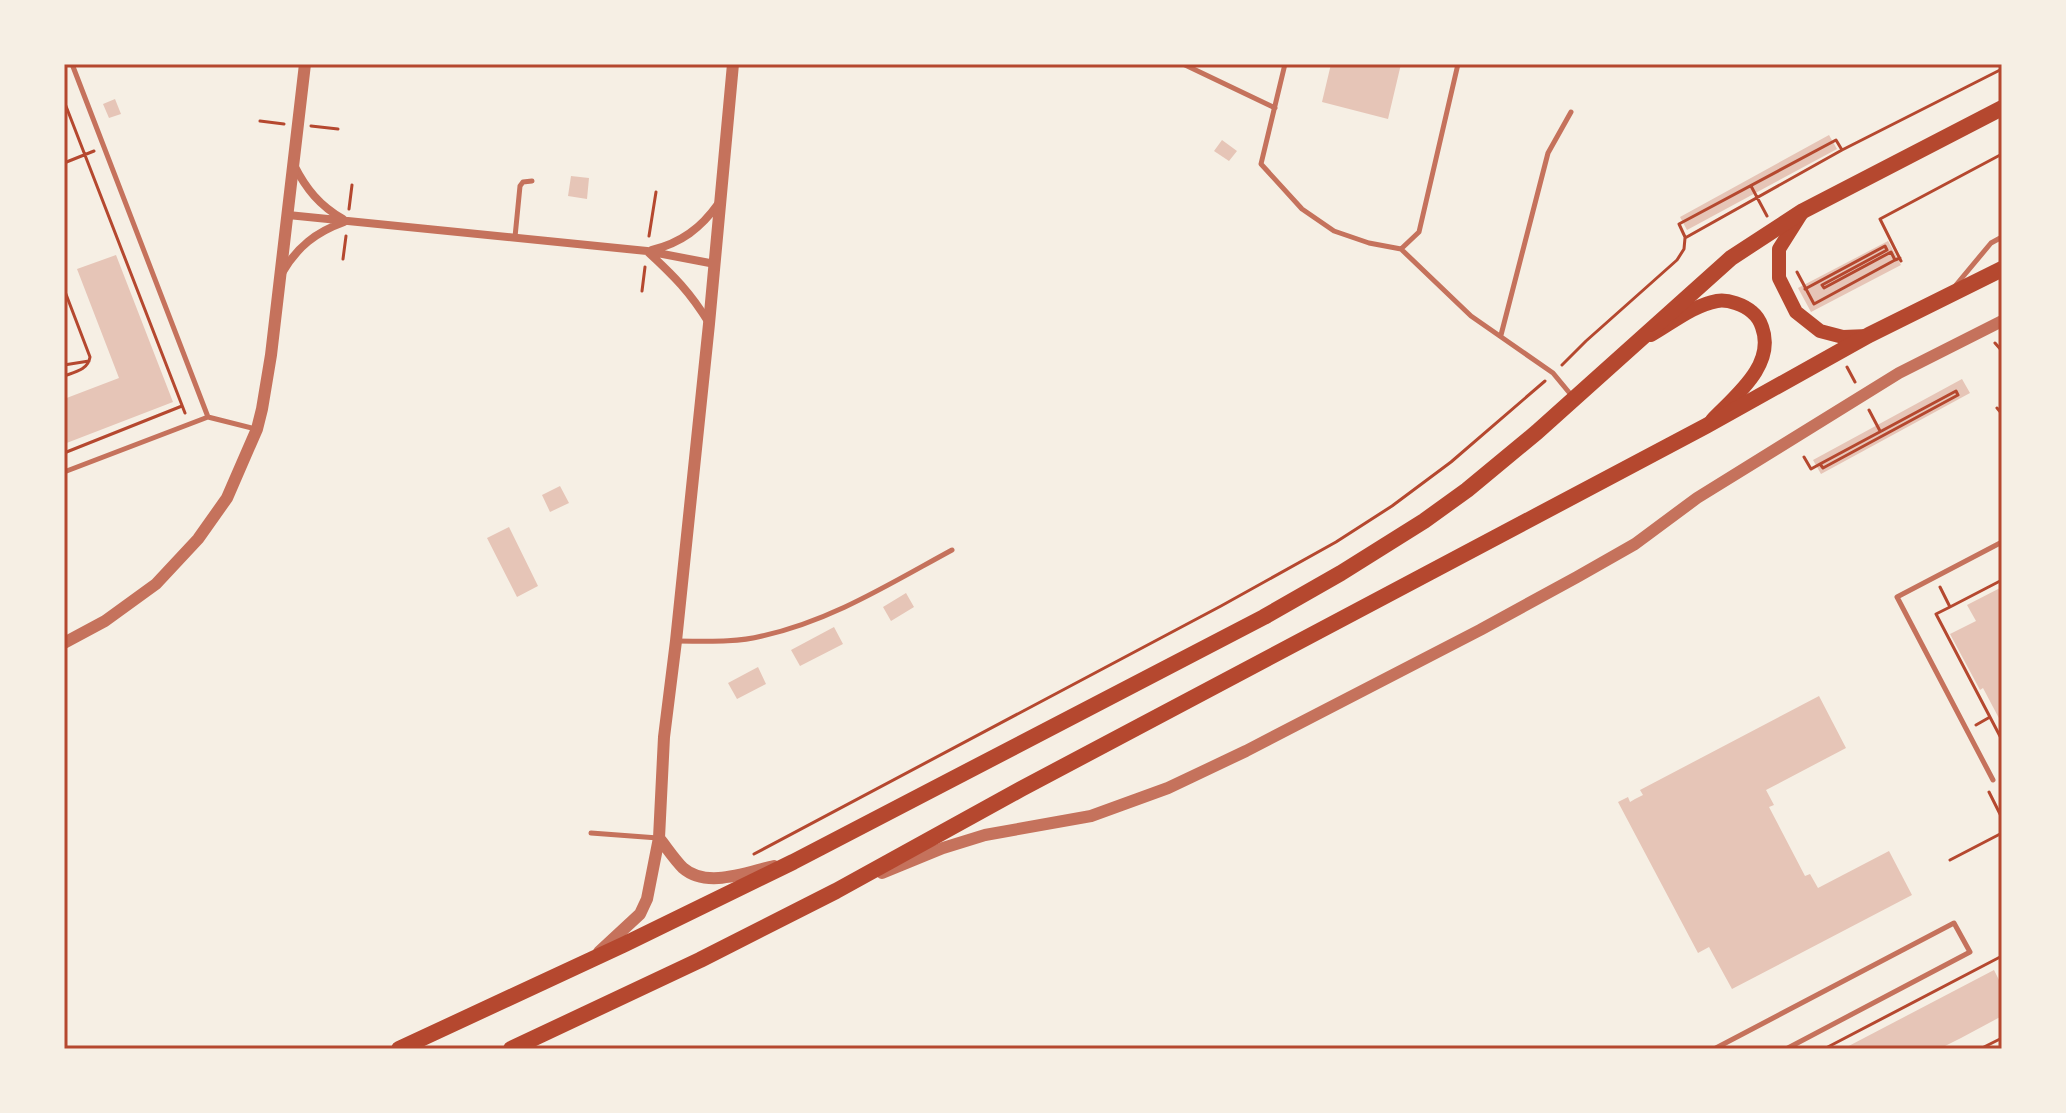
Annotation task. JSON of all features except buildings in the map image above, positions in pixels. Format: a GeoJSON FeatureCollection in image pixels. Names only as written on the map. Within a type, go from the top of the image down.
{"type":"FeatureCollection","features":[{"type":"Feature","properties":{"kind":"main road"},"geometry":{"type":"LineString","coordinates":[[399,1049],[793,862],[1264,617],[1341,573],[1467,490],[1537,432],[1731,258],[1803,211],[2002,108]]}},
{"type":"Feature","properties":{"kind":"main road"},"geometry":{"type":"LineString","coordinates":[[1803,211],[1779,249],[1779,278],[1796,312],[1820,331],[1843,337],[1869,335]]}},
{"type":"Feature","properties":{"kind":"main road"},"geometry":{"type":"LineString","coordinates":[[511,1049],[700,960],[836,891],[1706,426],[1869,335],[2002,269]]}},
{"type":"Feature","properties":{"kind":"main road"},"geometry":{"type":"LineString","coordinates":[[1626,350],[1704,304],[1722,300],[1751,311],[1764,332],[1766,345],[1762,361],[1746,384],[1706,426]]}},
{"type":"Feature","properties":{"kind":"street"},"geometry":{"type":"LineString","coordinates":[[64,643],[105,621],[156,584],[198,539],[227,498],[257,429],[271,355],[305,64]]}},
{"type":"Feature","properties":{"kind":"street"},"geometry":{"type":"LineString","coordinates":[[589,961],[640,914],[647,899],[659,838],[664,737],[709,324],[733,64]]}},
{"type":"Feature","properties":{"kind":"street"},"geometry":{"type":"LineString","coordinates":[[293,163],[315,198],[348,221]]}},
{"type":"Feature","properties":{"kind":"street"},"geometry":{"type":"LineString","coordinates":[[647,251],[667,247],[692,233],[721,200]]}},
{"type":"Feature","properties":{"kind":"street"},"geometry":{"type":"LineString","coordinates":[[288,215],[647,251],[715,264]]}},
{"type":"Feature","properties":{"kind":"street"},"geometry":{"type":"LineString","coordinates":[[280,277],[291,257],[307,241],[326,229],[348,221]]}},
{"type":"Feature","properties":{"kind":"street"},"geometry":{"type":"LineString","coordinates":[[647,251],[694,298],[709,324]]}},
{"type":"Feature","properties":{"kind":"street"},"geometry":{"type":"LineString","coordinates":[[836,891],[943,848],[985,835],[1091,816],[1129,804],[1246,751],[1480,630],[1635,544],[1697,498],[1899,373],[2002,321]]}},
{"type":"Feature","properties":{"kind":"street"},"geometry":{"type":"LineString","coordinates":[[659,838],[683,868],[705,878],[793,862]]}},
{"type":"Feature","properties":{"kind":"lane"},"geometry":{"type":"LineString","coordinates":[[64,66],[71,64],[208,417]]}},
{"type":"Feature","properties":{"kind":"lane"},"geometry":{"type":"LineString","coordinates":[[1183,64],[1275,108]]}},
{"type":"Feature","properties":{"kind":"lane"},"geometry":{"type":"LineString","coordinates":[[1285,64],[1261,164],[1302,209],[1334,231],[1369,243],[1401,249],[1471,316],[1553,373],[1574,398]]}},
{"type":"Feature","properties":{"kind":"lane"},"geometry":{"type":"LineString","coordinates":[[1401,249],[1419,232],[1458,64]]}},
{"type":"Feature","properties":{"kind":"lane"},"geometry":{"type":"LineString","coordinates":[[1501,335],[1548,153],[1571,112]]}},
{"type":"Feature","properties":{"kind":"lane"},"geometry":{"type":"LineString","coordinates":[[515,238],[520,186],[523,182],[532,181]]}},
{"type":"Feature","properties":{"kind":"lane"},"geometry":{"type":"LineString","coordinates":[[1945,298],[1991,243],[2002,237]]}},
{"type":"Feature","properties":{"kind":"lane"},"geometry":{"type":"LineString","coordinates":[[64,472],[208,417],[257,429]]}},
{"type":"Feature","properties":{"kind":"lane"},"geometry":{"type":"LineString","coordinates":[[1993,780],[1897,597],[2002,542]]}},
{"type":"Feature","properties":{"kind":"lane"},"geometry":{"type":"LineString","coordinates":[[676,641],[760,637],[798,627],[832,614],[952,550]]}},
{"type":"Feature","properties":{"kind":"lane"},"geometry":{"type":"LineString","coordinates":[[591,833],[659,838]]}},
{"type":"Feature","properties":{"kind":"lane"},"geometry":{"type":"LineString","coordinates":[[1714,1049],[1954,923],[1970,952],[1786,1049]]}},
{"type":"Feature","properties":{"kind":"path"},"geometry":{"type":"LineString","coordinates":[[1685,238],[1842,150],[2002,69]]}},
{"type":"Feature","properties":{"kind":"path"},"geometry":{"type":"LineString","coordinates":[[64,101],[186,415]]}},
{"type":"Feature","properties":{"kind":"path"},"geometry":{"type":"LineString","coordinates":[[749,857],[1221,606],[1336,542],[1392,506],[1451,462],[1677,260],[1684,249],[1685,238],[1679,224],[1836,140],[1842,150]]}},
{"type":"Feature","properties":{"kind":"path"},"geometry":{"type":"LineString","coordinates":[[64,163],[104,147]]}},
{"type":"Feature","properties":{"kind":"path"},"geometry":{"type":"LineString","coordinates":[[1814,304],[1901,259],[1880,219],[2002,154]]}},
{"type":"Feature","properties":{"kind":"path"},"geometry":{"type":"LineString","coordinates":[[1805,289],[1885,246],[1887,250],[1822,285],[1824,288],[1891,252],[1895,260]]}},
{"type":"Feature","properties":{"kind":"path"},"geometry":{"type":"LineString","coordinates":[[64,289],[90,357],[85,368],[64,376]]}},
{"type":"Feature","properties":{"kind":"path"},"geometry":{"type":"LineString","coordinates":[[1995,343],[2002,351]]}},
{"type":"Feature","properties":{"kind":"path"},"geometry":{"type":"LineString","coordinates":[[64,365],[89,361]]}},
{"type":"Feature","properties":{"kind":"path"},"geometry":{"type":"LineString","coordinates":[[1804,457],[1811,469],[1820,464],[1956,391],[1958,395],[1823,468],[1820,464]]}},
{"type":"Feature","properties":{"kind":"path"},"geometry":{"type":"LineString","coordinates":[[64,453],[182,406]]}},
{"type":"Feature","properties":{"kind":"path"},"geometry":{"type":"LineString","coordinates":[[1997,408],[2002,414]]}},
{"type":"Feature","properties":{"kind":"path"},"geometry":{"type":"LineString","coordinates":[[1935,578],[1950,607]]}},
{"type":"Feature","properties":{"kind":"path"},"geometry":{"type":"LineString","coordinates":[[2002,580],[1936,614],[2002,740]]}},
{"type":"Feature","properties":{"kind":"path"},"geometry":{"type":"LineString","coordinates":[[1983,782],[2002,818]]}},
{"type":"Feature","properties":{"kind":"path"},"geometry":{"type":"LineString","coordinates":[[1950,860],[2002,833]]}},
{"type":"Feature","properties":{"kind":"path"},"geometry":{"type":"LineString","coordinates":[[1824,1049],[2002,956]]}},
{"type":"Feature","properties":{"kind":"path"},"geometry":{"type":"LineString","coordinates":[[1980,1049],[2002,1038]]}}]}
